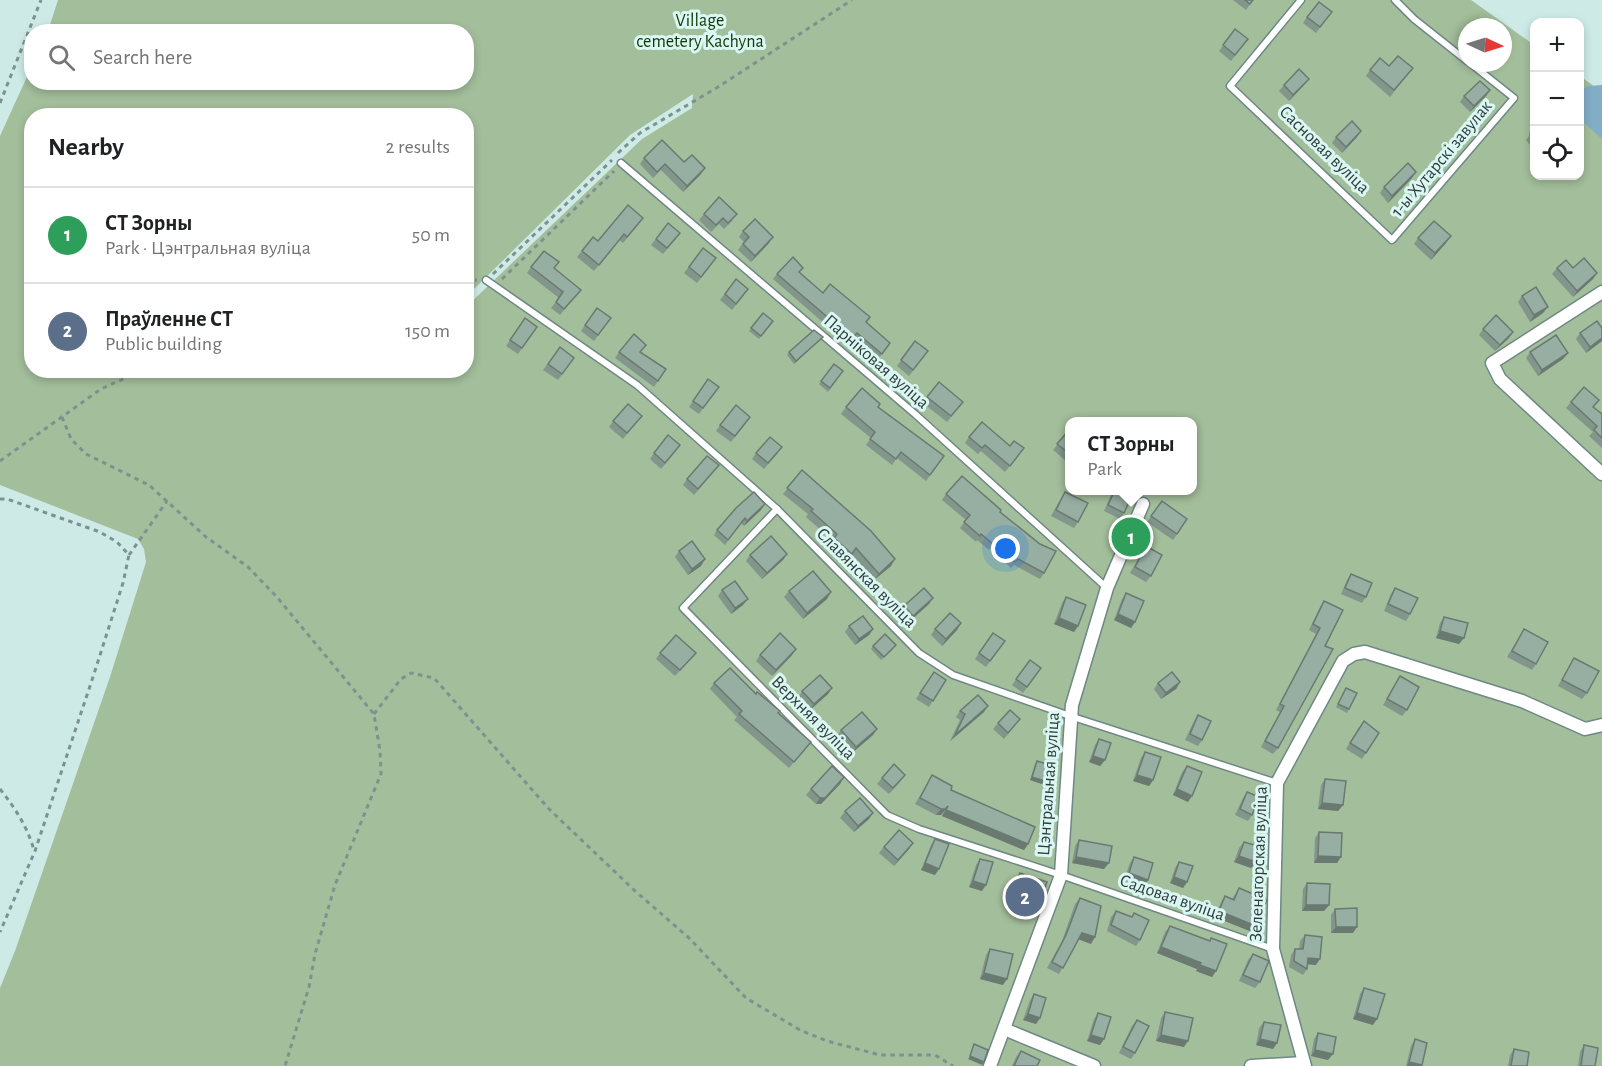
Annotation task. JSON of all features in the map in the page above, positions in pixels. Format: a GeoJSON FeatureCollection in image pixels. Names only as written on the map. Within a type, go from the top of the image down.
{"type":"FeatureCollection","features":[{"type":"Feature","properties":{"kind":"street"},"geometry":{"type":"LineString","coordinates":[[1602,292],[1492,363],[1500,379],[1602,474]]}},
{"type":"Feature","properties":{"kind":"street","name":"Цэнтральная вуліца"},"geometry":{"type":"LineString","coordinates":[[990,1066],[1061,875],[1070,717],[1107,588],[1143,504]]}},
{"type":"Feature","properties":{"kind":"street","name":"Зеленагорская вуліца"},"geometry":{"type":"LineString","coordinates":[[1305,1064],[1273,949],[1277,783],[1343,661],[1354,654],[1365,652],[1522,701],[1585,729],[1602,725]]}},
{"type":"Feature","properties":{"kind":"street"},"geometry":{"type":"LineString","coordinates":[[1004,1029],[1094,1066]]}},
{"type":"Feature","properties":{"kind":"street"},"geometry":{"type":"LineString","coordinates":[[1251,1066],[1305,1064]]}},
{"type":"Feature","properties":{"kind":"lane","name":"Сасновая вуліца"},"geometry":{"type":"LineString","coordinates":[[1301,0],[1230,86],[1392,240]]}},
{"type":"Feature","properties":{"kind":"lane"},"geometry":{"type":"LineString","coordinates":[[1395,0],[1414,19],[1458,54]]}},
{"type":"Feature","properties":{"kind":"lane","name":"1-ы Хутарскі завулак"},"geometry":{"type":"LineString","coordinates":[[1392,240],[1514,98],[1481,72]]}},
{"type":"Feature","properties":{"kind":"lane","name":"Парніковая вуліца"},"geometry":{"type":"LineString","coordinates":[[621,163],[915,414],[1107,588]]}},
{"type":"Feature","properties":{"kind":"lane","name":"Славянская вуліца"},"geometry":{"type":"LineString","coordinates":[[486,280],[637,385],[777,509],[919,653],[953,675],[1070,717],[1277,783]]}},
{"type":"Feature","properties":{"kind":"lane","name":"Верхняя вуліца"},"geometry":{"type":"LineString","coordinates":[[777,509],[683,608],[887,815],[919,829],[1061,875]]}},
{"type":"Feature","properties":{"kind":"lane","name":"Садовая вуліца"},"geometry":{"type":"LineString","coordinates":[[1061,875],[1273,949]]}},
{"type":"Feature","properties":{"kind":"path"},"geometry":{"type":"LineString","coordinates":[[32,24],[41,0]]}},
{"type":"Feature","properties":{"kind":"path"},"geometry":{"type":"LineString","coordinates":[[474,280],[486,280],[640,133],[718,87],[852,0]]}},
{"type":"Feature","properties":{"kind":"path"},"geometry":{"type":"LineString","coordinates":[[0,104],[24,43]]}},
{"type":"Feature","properties":{"kind":"path"},"geometry":{"type":"LineString","coordinates":[[495,286],[621,163]]}},
{"type":"Feature","properties":{"kind":"path"},"geometry":{"type":"LineString","coordinates":[[594,176],[602,182]]}},
{"type":"Feature","properties":{"kind":"path"},"geometry":{"type":"LineString","coordinates":[[0,461],[101,389],[125,378]]}},
{"type":"Feature","properties":{"kind":"path"},"geometry":{"type":"LineString","coordinates":[[62,417],[71,439],[86,454],[149,485],[206,537],[248,567],[276,596],[374,714],[381,751],[381,774],[335,885],[315,954],[309,987],[285,1066]]}},
{"type":"Feature","properties":{"kind":"path"},"geometry":{"type":"LineString","coordinates":[[0,498],[100,532],[117,542],[129,555]]}},
{"type":"Feature","properties":{"kind":"path"},"geometry":{"type":"LineString","coordinates":[[0,933],[34,851],[100,656],[123,583],[129,555],[167,501]]}},
{"type":"Feature","properties":{"kind":"path"},"geometry":{"type":"LineString","coordinates":[[374,714],[401,679],[411,673],[434,678],[549,809],[634,890],[689,938],[746,998],[800,1030],[827,1041],[880,1055],[935,1056],[953,1066]]}},
{"type":"Feature","properties":{"kind":"path"},"geometry":{"type":"LineString","coordinates":[[0,789],[17,810],[29,833],[34,851]]}},
{"type":"Feature","properties":{"kind":"green space","name":"Village cemetery Kachyna"},"geometry":{"type":"Polygon","coordinates":[[[58,0],[1471,0],[1496,18],[1458,18],[1458,72],[1512,72],[1512,29],[1530,42],[1530,180],[1584,180],[1584,79],[1602,92],[1602,1066],[0,1066],[0,988],[15,951],[110,677],[146,562],[144,549],[138,539],[0,485],[0,136],[24,83],[24,90],[474,90],[474,24],[50,24],[58,0]]]}},
{"type":"Feature","properties":{"kind":"water"},"geometry":{"type":"Polygon","coordinates":[[[1602,85],[1602,139],[1584,123],[1584,88],[1602,85]]]}},
{"type":"Feature","properties":{"kind":"building"},"geometry":{"type":"Polygon","coordinates":[[[1319,2],[1332,12],[1320,27],[1307,17],[1319,2]]]}},
{"type":"Feature","properties":{"kind":"building"},"geometry":{"type":"Polygon","coordinates":[[[1235,29],[1248,39],[1235,55],[1223,45],[1235,29]]]}},
{"type":"Feature","properties":{"kind":"building"},"geometry":{"type":"Polygon","coordinates":[[[1398,56],[1413,68],[1394,90],[1370,70],[1380,58],[1389,66],[1398,56]]]}},
{"type":"Feature","properties":{"kind":"building"},"geometry":{"type":"Polygon","coordinates":[[[1299,69],[1309,79],[1293,95],[1284,85],[1299,69]]]}},
{"type":"Feature","properties":{"kind":"building"},"geometry":{"type":"Polygon","coordinates":[[[1480,81],[1490,90],[1474,106],[1464,96],[1480,81]]]}},
{"type":"Feature","properties":{"kind":"building"},"geometry":{"type":"Polygon","coordinates":[[[1352,121],[1361,131],[1346,147],[1336,137],[1352,121]]]}},
{"type":"Feature","properties":{"kind":"building"},"geometry":{"type":"Polygon","coordinates":[[[662,140],[684,162],[692,155],[705,168],[687,186],[665,164],[657,172],[644,158],[662,140]]]}},
{"type":"Feature","properties":{"kind":"building"},"geometry":{"type":"Polygon","coordinates":[[[1408,163],[1416,172],[1392,196],[1384,187],[1408,163]]]}},
{"type":"Feature","properties":{"kind":"building"},"geometry":{"type":"Polygon","coordinates":[[[719,197],[737,214],[728,223],[723,218],[716,225],[704,214],[719,197]]]}},
{"type":"Feature","properties":{"kind":"building"},"geometry":{"type":"Polygon","coordinates":[[[628,205],[643,218],[627,237],[624,234],[599,265],[582,251],[593,237],[598,241],[628,205]]]}},
{"type":"Feature","properties":{"kind":"building"},"geometry":{"type":"Polygon","coordinates":[[[755,219],[773,237],[755,256],[743,244],[749,237],[743,231],[755,219]]]}},
{"type":"Feature","properties":{"kind":"building"},"geometry":{"type":"Polygon","coordinates":[[[1434,221],[1451,236],[1435,253],[1418,238],[1434,221]]]}},
{"type":"Feature","properties":{"kind":"building"},"geometry":{"type":"Polygon","coordinates":[[[668,223],[680,233],[667,248],[656,239],[668,223]]]}},
{"type":"Feature","properties":{"kind":"building"},"geometry":{"type":"Polygon","coordinates":[[[703,248],[716,258],[701,277],[689,267],[703,248]]]}},
{"type":"Feature","properties":{"kind":"building"},"geometry":{"type":"Polygon","coordinates":[[[544,251],[559,262],[554,268],[581,290],[564,309],[556,302],[563,292],[531,267],[544,251]]]}},
{"type":"Feature","properties":{"kind":"building"},"geometry":{"type":"Polygon","coordinates":[[[793,257],[803,268],[799,272],[823,293],[830,284],[870,317],[866,322],[890,343],[882,354],[857,333],[852,338],[777,274],[793,257]]]}},
{"type":"Feature","properties":{"kind":"building"},"geometry":{"type":"Polygon","coordinates":[[[1584,258],[1597,273],[1577,291],[1557,268],[1566,260],[1573,268],[1584,258]]]}},
{"type":"Feature","properties":{"kind":"building"},"geometry":{"type":"Polygon","coordinates":[[[736,279],[748,289],[736,304],[725,294],[736,279]]]}},
{"type":"Feature","properties":{"kind":"building"},"geometry":{"type":"Polygon","coordinates":[[[1536,287],[1548,307],[1534,315],[1522,296],[1536,287]]]}},
{"type":"Feature","properties":{"kind":"building"},"geometry":{"type":"Polygon","coordinates":[[[597,308],[611,318],[598,335],[585,325],[597,308]]]}},
{"type":"Feature","properties":{"kind":"building"},"geometry":{"type":"Polygon","coordinates":[[[763,313],[773,321],[761,336],[751,328],[763,313]]]}},
{"type":"Feature","properties":{"kind":"building"},"geometry":{"type":"Polygon","coordinates":[[[1496,315],[1513,332],[1500,345],[1483,329],[1496,315]]]}},
{"type":"Feature","properties":{"kind":"building"},"geometry":{"type":"Polygon","coordinates":[[[525,318],[537,327],[522,348],[510,340],[525,318]]]}},
{"type":"Feature","properties":{"kind":"building"},"geometry":{"type":"Polygon","coordinates":[[[1597,321],[1602,328],[1602,338],[1590,347],[1580,333],[1597,321]]]}},
{"type":"Feature","properties":{"kind":"building"},"geometry":{"type":"Polygon","coordinates":[[[814,330],[823,337],[796,361],[789,352],[814,330]]]}},
{"type":"Feature","properties":{"kind":"building"},"geometry":{"type":"Polygon","coordinates":[[[634,334],[646,345],[640,352],[666,369],[658,381],[619,352],[634,334]]]}},
{"type":"Feature","properties":{"kind":"building"},"geometry":{"type":"Polygon","coordinates":[[[1556,335],[1568,353],[1542,370],[1530,352],[1556,335]]]}},
{"type":"Feature","properties":{"kind":"building"},"geometry":{"type":"Polygon","coordinates":[[[915,341],[928,351],[913,370],[901,360],[915,341]]]}},
{"type":"Feature","properties":{"kind":"building"},"geometry":{"type":"Polygon","coordinates":[[[560,347],[574,358],[562,374],[548,364],[560,347]]]}},
{"type":"Feature","properties":{"kind":"building"},"geometry":{"type":"Polygon","coordinates":[[[834,364],[843,371],[830,388],[821,381],[834,364]]]}},
{"type":"Feature","properties":{"kind":"building"},"geometry":{"type":"Polygon","coordinates":[[[708,379],[719,387],[703,408],[693,401],[708,379]]]}},
{"type":"Feature","properties":{"kind":"building"},"geometry":{"type":"Polygon","coordinates":[[[939,382],[963,402],[951,416],[927,397],[939,382]]]}},
{"type":"Feature","properties":{"kind":"building"},"geometry":{"type":"Polygon","coordinates":[[[1584,387],[1599,400],[1593,407],[1602,414],[1602,438],[1594,430],[1597,426],[1571,402],[1584,387]]]}},
{"type":"Feature","properties":{"kind":"building"},"geometry":{"type":"Polygon","coordinates":[[[862,388],[880,404],[878,407],[944,456],[930,475],[901,452],[896,459],[870,439],[875,432],[846,407],[862,388]]]}},
{"type":"Feature","properties":{"kind":"building"},"geometry":{"type":"Polygon","coordinates":[[[628,404],[642,416],[627,433],[613,421],[628,404]]]}},
{"type":"Feature","properties":{"kind":"building"},"geometry":{"type":"Polygon","coordinates":[[[736,405],[750,417],[735,436],[720,425],[736,405]]]}},
{"type":"Feature","properties":{"kind":"building"},"geometry":{"type":"Polygon","coordinates":[[[982,422],[1010,446],[1014,441],[1024,448],[1010,466],[985,445],[982,448],[969,437],[982,422]]]}},
{"type":"Feature","properties":{"kind":"building"},"geometry":{"type":"Polygon","coordinates":[[[668,435],[680,445],[665,463],[654,453],[668,435]]]}},
{"type":"Feature","properties":{"kind":"building"},"geometry":{"type":"Polygon","coordinates":[[[1065,435],[1065,450],[1057,444],[1065,435]]]}},
{"type":"Feature","properties":{"kind":"building"},"geometry":{"type":"Polygon","coordinates":[[[770,437],[782,447],[768,463],[756,453],[770,437]]]}},
{"type":"Feature","properties":{"kind":"building"},"geometry":{"type":"Polygon","coordinates":[[[707,456],[719,465],[698,489],[687,479],[707,456]]]}},
{"type":"Feature","properties":{"kind":"building"},"geometry":{"type":"Polygon","coordinates":[[[802,470],[871,531],[895,559],[879,574],[856,548],[852,554],[834,538],[837,534],[811,511],[813,509],[787,488],[802,470]]]}},
{"type":"Feature","properties":{"kind":"building"},"geometry":{"type":"Polygon","coordinates":[[[962,476],[1001,510],[1000,512],[1040,544],[1056,551],[1044,573],[1018,559],[1015,562],[994,542],[993,544],[981,534],[980,536],[964,522],[970,515],[946,494],[962,476]]]}},
{"type":"Feature","properties":{"kind":"building"},"geometry":{"type":"Polygon","coordinates":[[[754,492],[765,504],[747,521],[745,518],[728,540],[717,530],[754,492]]]}},
{"type":"Feature","properties":{"kind":"building"},"geometry":{"type":"Polygon","coordinates":[[[1065,492],[1065,495],[1071,495],[1088,503],[1078,522],[1056,510],[1065,492]]]}},
{"type":"Feature","properties":{"kind":"building"},"geometry":{"type":"Polygon","coordinates":[[[1113,495],[1132,495],[1124,513],[1108,505],[1113,495]]]}},
{"type":"Feature","properties":{"kind":"building"},"geometry":{"type":"Polygon","coordinates":[[[1162,501],[1187,519],[1177,534],[1151,516],[1162,501]]]}},
{"type":"Feature","properties":{"kind":"building"},"geometry":{"type":"Polygon","coordinates":[[[771,536],[787,554],[767,573],[750,555],[771,536]]]}},
{"type":"Feature","properties":{"kind":"building"},"geometry":{"type":"Polygon","coordinates":[[[692,541],[705,559],[692,569],[679,551],[692,541]]]}},
{"type":"Feature","properties":{"kind":"building"},"geometry":{"type":"Polygon","coordinates":[[[1146,546],[1162,555],[1151,576],[1135,567],[1146,546]]]}},
{"type":"Feature","properties":{"kind":"building"},"geometry":{"type":"Polygon","coordinates":[[[813,571],[831,592],[807,613],[789,591],[813,571]]]}},
{"type":"Feature","properties":{"kind":"building"},"geometry":{"type":"Polygon","coordinates":[[[1351,574],[1372,583],[1366,597],[1345,588],[1351,574]]]}},
{"type":"Feature","properties":{"kind":"building"},"geometry":{"type":"Polygon","coordinates":[[[735,581],[748,599],[735,608],[722,590],[735,581]]]}},
{"type":"Feature","properties":{"kind":"building"},"geometry":{"type":"Polygon","coordinates":[[[924,588],[933,598],[913,616],[904,606],[924,588]]]}},
{"type":"Feature","properties":{"kind":"building"},"geometry":{"type":"Polygon","coordinates":[[[1395,588],[1418,598],[1410,614],[1388,604],[1395,588]]]}},
{"type":"Feature","properties":{"kind":"building"},"geometry":{"type":"Polygon","coordinates":[[[1126,593],[1144,601],[1135,622],[1118,614],[1126,593]]]}},
{"type":"Feature","properties":{"kind":"building"},"geometry":{"type":"Polygon","coordinates":[[[1066,597],[1086,605],[1078,626],[1059,618],[1066,597]]]}},
{"type":"Feature","properties":{"kind":"building"},"geometry":{"type":"Polygon","coordinates":[[[1324,601],[1343,610],[1325,646],[1333,649],[1278,748],[1265,741],[1284,706],[1280,704],[1320,628],[1313,624],[1324,601]]]}},
{"type":"Feature","properties":{"kind":"building"},"geometry":{"type":"Polygon","coordinates":[[[950,613],[961,623],[946,639],[935,629],[950,613]]]}},
{"type":"Feature","properties":{"kind":"building"},"geometry":{"type":"Polygon","coordinates":[[[863,616],[873,629],[859,639],[849,626],[863,616]]]}},
{"type":"Feature","properties":{"kind":"building"},"geometry":{"type":"Polygon","coordinates":[[[1444,617],[1468,623],[1464,638],[1440,631],[1444,617]]]}},
{"type":"Feature","properties":{"kind":"building"},"geometry":{"type":"Polygon","coordinates":[[[1524,629],[1548,642],[1536,664],[1512,651],[1524,629]]]}},
{"type":"Feature","properties":{"kind":"building"},"geometry":{"type":"Polygon","coordinates":[[[780,633],[796,649],[776,670],[760,655],[780,633]]]}},
{"type":"Feature","properties":{"kind":"building"},"geometry":{"type":"Polygon","coordinates":[[[993,633],[1005,641],[990,661],[979,653],[993,633]]]}},
{"type":"Feature","properties":{"kind":"building"},"geometry":{"type":"Polygon","coordinates":[[[885,634],[896,645],[884,657],[873,646],[885,634]]]}},
{"type":"Feature","properties":{"kind":"building"},"geometry":{"type":"Polygon","coordinates":[[[676,635],[696,653],[680,670],[660,653],[676,635]]]}},
{"type":"Feature","properties":{"kind":"building"},"geometry":{"type":"Polygon","coordinates":[[[1574,658],[1599,671],[1587,693],[1562,680],[1574,658]]]}},
{"type":"Feature","properties":{"kind":"building"},"geometry":{"type":"Polygon","coordinates":[[[1030,660],[1041,668],[1027,687],[1016,679],[1030,660]]]}},
{"type":"Feature","properties":{"kind":"building"},"geometry":{"type":"Polygon","coordinates":[[[730,668],[756,694],[757,692],[780,711],[778,713],[811,742],[794,762],[739,714],[742,711],[714,683],[730,668]]]}},
{"type":"Feature","properties":{"kind":"building"},"geometry":{"type":"Polygon","coordinates":[[[934,672],[946,680],[933,701],[920,693],[934,672]]]}},
{"type":"Feature","properties":{"kind":"building"},"geometry":{"type":"Polygon","coordinates":[[[1172,672],[1180,682],[1166,693],[1158,683],[1172,672]]]}},
{"type":"Feature","properties":{"kind":"building"},"geometry":{"type":"Polygon","coordinates":[[[820,675],[832,688],[814,704],[802,691],[820,675]]]}},
{"type":"Feature","properties":{"kind":"building"},"geometry":{"type":"Polygon","coordinates":[[[1400,676],[1419,687],[1407,710],[1387,699],[1400,676]]]}},
{"type":"Feature","properties":{"kind":"building"},"geometry":{"type":"Polygon","coordinates":[[[1346,688],[1357,693],[1349,709],[1338,704],[1346,688]]]}},
{"type":"Feature","properties":{"kind":"building"},"geometry":{"type":"Polygon","coordinates":[[[978,695],[988,706],[955,735],[965,714],[960,711],[978,695]]]}},
{"type":"Feature","properties":{"kind":"building"},"geometry":{"type":"Polygon","coordinates":[[[1010,710],[1020,719],[1008,733],[998,723],[1010,710]]]}},
{"type":"Feature","properties":{"kind":"building"},"geometry":{"type":"Polygon","coordinates":[[[862,712],[877,729],[856,747],[841,730],[862,712]]]}},
{"type":"Feature","properties":{"kind":"building"},"geometry":{"type":"Polygon","coordinates":[[[1198,715],[1211,721],[1202,740],[1190,734],[1198,715]]]}},
{"type":"Feature","properties":{"kind":"building"},"geometry":{"type":"Polygon","coordinates":[[[1364,721],[1379,733],[1366,753],[1350,743],[1364,721]]]}},
{"type":"Feature","properties":{"kind":"building"},"geometry":{"type":"Polygon","coordinates":[[[1099,739],[1111,743],[1105,760],[1093,756],[1099,739]]]}},
{"type":"Feature","properties":{"kind":"building"},"geometry":{"type":"Polygon","coordinates":[[[1145,752],[1161,757],[1153,780],[1137,775],[1145,752]]]}},
{"type":"Feature","properties":{"kind":"building"},"geometry":{"type":"Polygon","coordinates":[[[1037,761],[1056,767],[1051,783],[1032,777],[1037,761]]]}},
{"type":"Feature","properties":{"kind":"building"},"geometry":{"type":"Polygon","coordinates":[[[894,764],[905,775],[893,788],[882,778],[894,764]]]}},
{"type":"Feature","properties":{"kind":"building"},"geometry":{"type":"Polygon","coordinates":[[[832,766],[844,777],[825,798],[820,798],[811,789],[832,766]]]}},
{"type":"Feature","properties":{"kind":"building"},"geometry":{"type":"Polygon","coordinates":[[[1187,766],[1202,772],[1192,796],[1177,789],[1187,766]]]}},
{"type":"Feature","properties":{"kind":"building"},"geometry":{"type":"Polygon","coordinates":[[[932,775],[952,786],[951,790],[1035,827],[1028,844],[946,810],[948,806],[941,809],[920,798],[932,775]]]}},
{"type":"Feature","properties":{"kind":"building"},"geometry":{"type":"Polygon","coordinates":[[[1325,779],[1346,781],[1343,805],[1322,803],[1325,779]]]}},
{"type":"Feature","properties":{"kind":"building"},"geometry":{"type":"Polygon","coordinates":[[[1247,792],[1259,797],[1252,815],[1240,809],[1247,792]]]}},
{"type":"Feature","properties":{"kind":"building"},"geometry":{"type":"Polygon","coordinates":[[[860,798],[873,813],[858,826],[845,811],[860,798]]]}},
{"type":"Feature","properties":{"kind":"building"},"geometry":{"type":"Polygon","coordinates":[[[899,830],[913,843],[898,860],[884,847],[899,830]]]}},
{"type":"Feature","properties":{"kind":"building"},"geometry":{"type":"Polygon","coordinates":[[[1319,832],[1342,833],[1341,857],[1318,856],[1319,832]]]}},
{"type":"Feature","properties":{"kind":"building"},"geometry":{"type":"Polygon","coordinates":[[[935,839],[949,844],[939,869],[925,863],[935,839]]]}},
{"type":"Feature","properties":{"kind":"building"},"geometry":{"type":"Polygon","coordinates":[[[1079,840],[1112,846],[1109,863],[1076,857],[1079,840]]]}},
{"type":"Feature","properties":{"kind":"building"},"geometry":{"type":"Polygon","coordinates":[[[1244,842],[1261,847],[1256,862],[1239,856],[1244,842]]]}},
{"type":"Feature","properties":{"kind":"building"},"geometry":{"type":"Polygon","coordinates":[[[1134,857],[1153,863],[1148,880],[1129,873],[1134,857]]]}},
{"type":"Feature","properties":{"kind":"building"},"geometry":{"type":"Polygon","coordinates":[[[980,859],[993,862],[986,885],[973,881],[980,859]]]}},
{"type":"Feature","properties":{"kind":"building"},"geometry":{"type":"Polygon","coordinates":[[[1179,862],[1193,866],[1187,882],[1174,877],[1179,862]]]}},
{"type":"Feature","properties":{"kind":"building"},"geometry":{"type":"Polygon","coordinates":[[[1020,873],[1047,882],[1038,909],[1011,899],[1020,873]]]}},
{"type":"Feature","properties":{"kind":"building"},"geometry":{"type":"Polygon","coordinates":[[[1307,883],[1330,884],[1329,905],[1306,905],[1307,883]]]}},
{"type":"Feature","properties":{"kind":"building"},"geometry":{"type":"Polygon","coordinates":[[[1239,888],[1267,900],[1256,926],[1219,911],[1225,896],[1234,900],[1239,888]]]}},
{"type":"Feature","properties":{"kind":"building"},"geometry":{"type":"Polygon","coordinates":[[[1080,898],[1101,906],[1095,937],[1082,933],[1063,968],[1052,962],[1066,935],[1080,898]]]}},
{"type":"Feature","properties":{"kind":"building"},"geometry":{"type":"Polygon","coordinates":[[[1357,908],[1357,927],[1336,927],[1335,909],[1357,908]]]}},
{"type":"Feature","properties":{"kind":"building"},"geometry":{"type":"Polygon","coordinates":[[[1116,911],[1132,917],[1134,913],[1149,920],[1140,940],[1111,925],[1116,911]]]}},
{"type":"Feature","properties":{"kind":"building"},"geometry":{"type":"Polygon","coordinates":[[[1170,926],[1210,941],[1211,938],[1227,944],[1216,971],[1161,947],[1170,926]]]}},
{"type":"Feature","properties":{"kind":"building"},"geometry":{"type":"Polygon","coordinates":[[[1305,935],[1322,937],[1320,959],[1308,958],[1307,969],[1294,961],[1295,949],[1303,949],[1305,935]]]}},
{"type":"Feature","properties":{"kind":"building"},"geometry":{"type":"Polygon","coordinates":[[[990,949],[1013,954],[1007,979],[984,973],[990,949]]]}},
{"type":"Feature","properties":{"kind":"building"},"geometry":{"type":"Polygon","coordinates":[[[1253,954],[1269,961],[1260,982],[1243,975],[1253,954]]]}},
{"type":"Feature","properties":{"kind":"building"},"geometry":{"type":"Polygon","coordinates":[[[1364,988],[1385,994],[1377,1019],[1357,1013],[1364,988]]]}},
{"type":"Feature","properties":{"kind":"building"},"geometry":{"type":"Polygon","coordinates":[[[1034,994],[1046,998],[1040,1018],[1028,1014],[1034,994]]]}},
{"type":"Feature","properties":{"kind":"building"},"geometry":{"type":"Polygon","coordinates":[[[1165,1012],[1193,1018],[1188,1041],[1161,1035],[1165,1012]]]}},
{"type":"Feature","properties":{"kind":"building"},"geometry":{"type":"Polygon","coordinates":[[[1098,1013],[1111,1017],[1104,1039],[1091,1035],[1098,1013]]]}},
{"type":"Feature","properties":{"kind":"building"},"geometry":{"type":"Polygon","coordinates":[[[1137,1020],[1149,1026],[1135,1053],[1123,1047],[1137,1020]]]}},
{"type":"Feature","properties":{"kind":"building"},"geometry":{"type":"Polygon","coordinates":[[[1264,1022],[1281,1025],[1277,1043],[1260,1039],[1264,1022]]]}},
{"type":"Feature","properties":{"kind":"building"},"geometry":{"type":"Polygon","coordinates":[[[1318,1033],[1336,1037],[1333,1054],[1315,1050],[1318,1033]]]}},
{"type":"Feature","properties":{"kind":"building"},"geometry":{"type":"Polygon","coordinates":[[[1415,1039],[1427,1043],[1422,1065],[1409,1062],[1415,1039]]]}},
{"type":"Feature","properties":{"kind":"building"},"geometry":{"type":"Polygon","coordinates":[[[974,1044],[988,1050],[984,1062],[970,1056],[974,1044]]]}},
{"type":"Feature","properties":{"kind":"building"},"geometry":{"type":"Polygon","coordinates":[[[1584,1045],[1598,1048],[1595,1066],[1581,1066],[1584,1045]]]}},
{"type":"Feature","properties":{"kind":"building"},"geometry":{"type":"Polygon","coordinates":[[[1514,1049],[1529,1052],[1527,1066],[1511,1066],[1514,1049]]]}},
{"type":"Feature","properties":{"kind":"building"},"geometry":{"type":"Polygon","coordinates":[[[1021,1051],[1040,1060],[1037,1066],[1014,1066],[1021,1051]]]}},
{"type":"Feature","properties":{"kind":"place","name":"СТ Зорны"},"geometry":{"type":"Point","coordinates":[1131,537]}},
{"type":"Feature","properties":{"kind":"place","name":"Праўленне СТ"},"geometry":{"type":"Point","coordinates":[1025,897]}}]}
